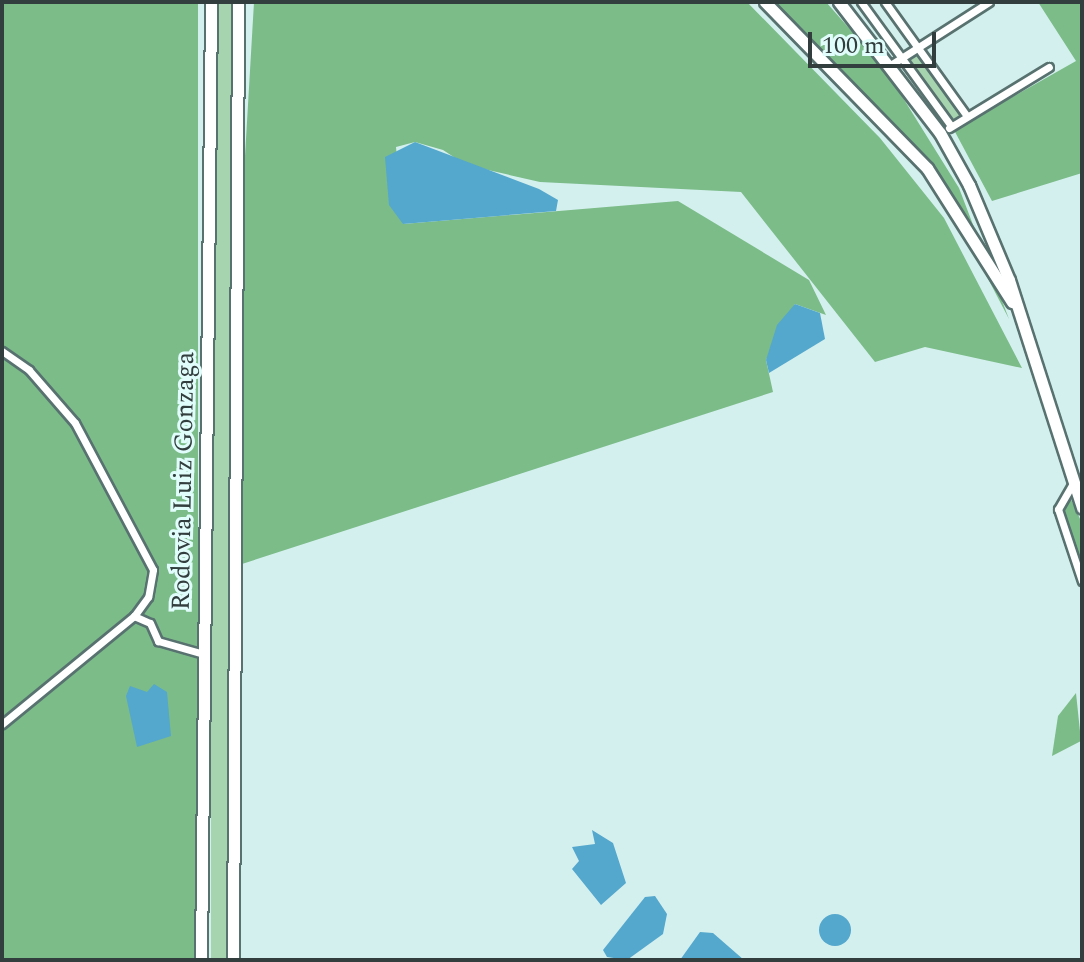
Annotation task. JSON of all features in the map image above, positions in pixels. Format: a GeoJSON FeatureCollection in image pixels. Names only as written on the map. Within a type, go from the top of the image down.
{"type":"FeatureCollection","features":[{"type":"Feature","properties":{"kind":"main road","name":"Rodovia Luiz Gonzaga"},"geometry":{"type":"LineString","coordinates":[[201,960],[211,2]]}},
{"type":"Feature","properties":{"kind":"main road","name":"Rodovia Luiz Gonzaga"},"geometry":{"type":"LineString","coordinates":[[233,960],[238,42],[241,2]]}},
{"type":"Feature","properties":{"kind":"main road"},"geometry":{"type":"LineString","coordinates":[[765,2],[927,168],[1012,302]]}},
{"type":"Feature","properties":{"kind":"main road"},"geometry":{"type":"LineString","coordinates":[[839,2],[946,130],[991,235],[1082,508]]}},
{"type":"Feature","properties":{"kind":"street"},"geometry":{"type":"LineString","coordinates":[[861,2],[901,56],[946,130],[1049,67]]}},
{"type":"Feature","properties":{"kind":"street"},"geometry":{"type":"LineString","coordinates":[[885,2],[967,116]]}},
{"type":"Feature","properties":{"kind":"street"},"geometry":{"type":"LineString","coordinates":[[892,64],[917,45],[989,2]]}},
{"type":"Feature","properties":{"kind":"street"},"geometry":{"type":"LineString","coordinates":[[2,351],[29,370],[75,423],[150,558],[151,589],[134,616],[2,724]]}},
{"type":"Feature","properties":{"kind":"street"},"geometry":{"type":"LineString","coordinates":[[1072,485],[1058,509],[1082,581]]}},
{"type":"Feature","properties":{"kind":"street"},"geometry":{"type":"LineString","coordinates":[[134,616],[150,623],[158,641],[204,654]]}},
{"type":"Feature","properties":{"kind":"green space"},"geometry":{"type":"Polygon","coordinates":[[[2,2],[198,2],[198,960],[2,960],[2,2]]]}},
{"type":"Feature","properties":{"kind":"green space"},"geometry":{"type":"Polygon","coordinates":[[[211,2],[238,2],[238,960],[211,960],[211,2]]]}},
{"type":"Feature","properties":{"kind":"green space"},"geometry":{"type":"Polygon","coordinates":[[[254,2],[747,2],[880,138],[944,218],[1022,368],[925,347],[875,362],[741,192],[540,182],[466,165],[443,150],[415,142],[396,147],[403,224],[678,201],[809,280],[826,315],[795,304],[766,360],[773,392],[242,564],[244,173],[254,2]]]}},
{"type":"Feature","properties":{"kind":"green space"},"geometry":{"type":"Polygon","coordinates":[[[757,2],[826,2],[885,69],[959,188],[1009,319],[949,204],[883,122],[757,2]]]}},
{"type":"Feature","properties":{"kind":"green space"},"geometry":{"type":"Polygon","coordinates":[[[1038,2],[1082,2],[1082,173],[992,201],[954,130],[1076,61],[1038,2]]]}},
{"type":"Feature","properties":{"kind":"green space"},"geometry":{"type":"Polygon","coordinates":[[[916,52],[960,114],[959,118],[951,121],[907,59],[916,52]]]}},
{"type":"Feature","properties":{"kind":"green space"},"geometry":{"type":"Polygon","coordinates":[[[1067,491],[1082,523],[1082,581],[1058,514],[1067,491]]]}},
{"type":"Feature","properties":{"kind":"green space"},"geometry":{"type":"Polygon","coordinates":[[[1076,693],[1081,741],[1052,756],[1058,716],[1076,693]]]}},
{"type":"Feature","properties":{"kind":"water"},"geometry":{"type":"Polygon","coordinates":[[[415,142],[539,189],[558,200],[556,211],[403,224],[389,205],[385,157],[415,142]]]}},
{"type":"Feature","properties":{"kind":"water"},"geometry":{"type":"Polygon","coordinates":[[[795,304],[820,313],[825,339],[769,373],[766,360],[777,325],[795,304]]]}},
{"type":"Feature","properties":{"kind":"water"},"geometry":{"type":"Polygon","coordinates":[[[154,684],[167,692],[171,736],[137,747],[126,696],[130,686],[147,692],[154,684]]]}},
{"type":"Feature","properties":{"kind":"water"},"geometry":{"type":"Polygon","coordinates":[[[592,830],[613,843],[626,883],[601,905],[572,869],[579,861],[572,847],[595,844],[592,830]]]}},
{"type":"Feature","properties":{"kind":"water"},"geometry":{"type":"Polygon","coordinates":[[[655,896],[667,914],[663,934],[627,960],[607,957],[603,950],[645,897],[655,896]]]}},
{"type":"Feature","properties":{"kind":"water"},"geometry":{"type":"Polygon","coordinates":[[[835,914],[846,919],[851,930],[846,941],[835,946],[824,941],[819,930],[824,919],[835,914]]]}},
{"type":"Feature","properties":{"kind":"water"},"geometry":{"type":"Polygon","coordinates":[[[700,932],[713,933],[744,960],[680,960],[700,932]]]}}]}
